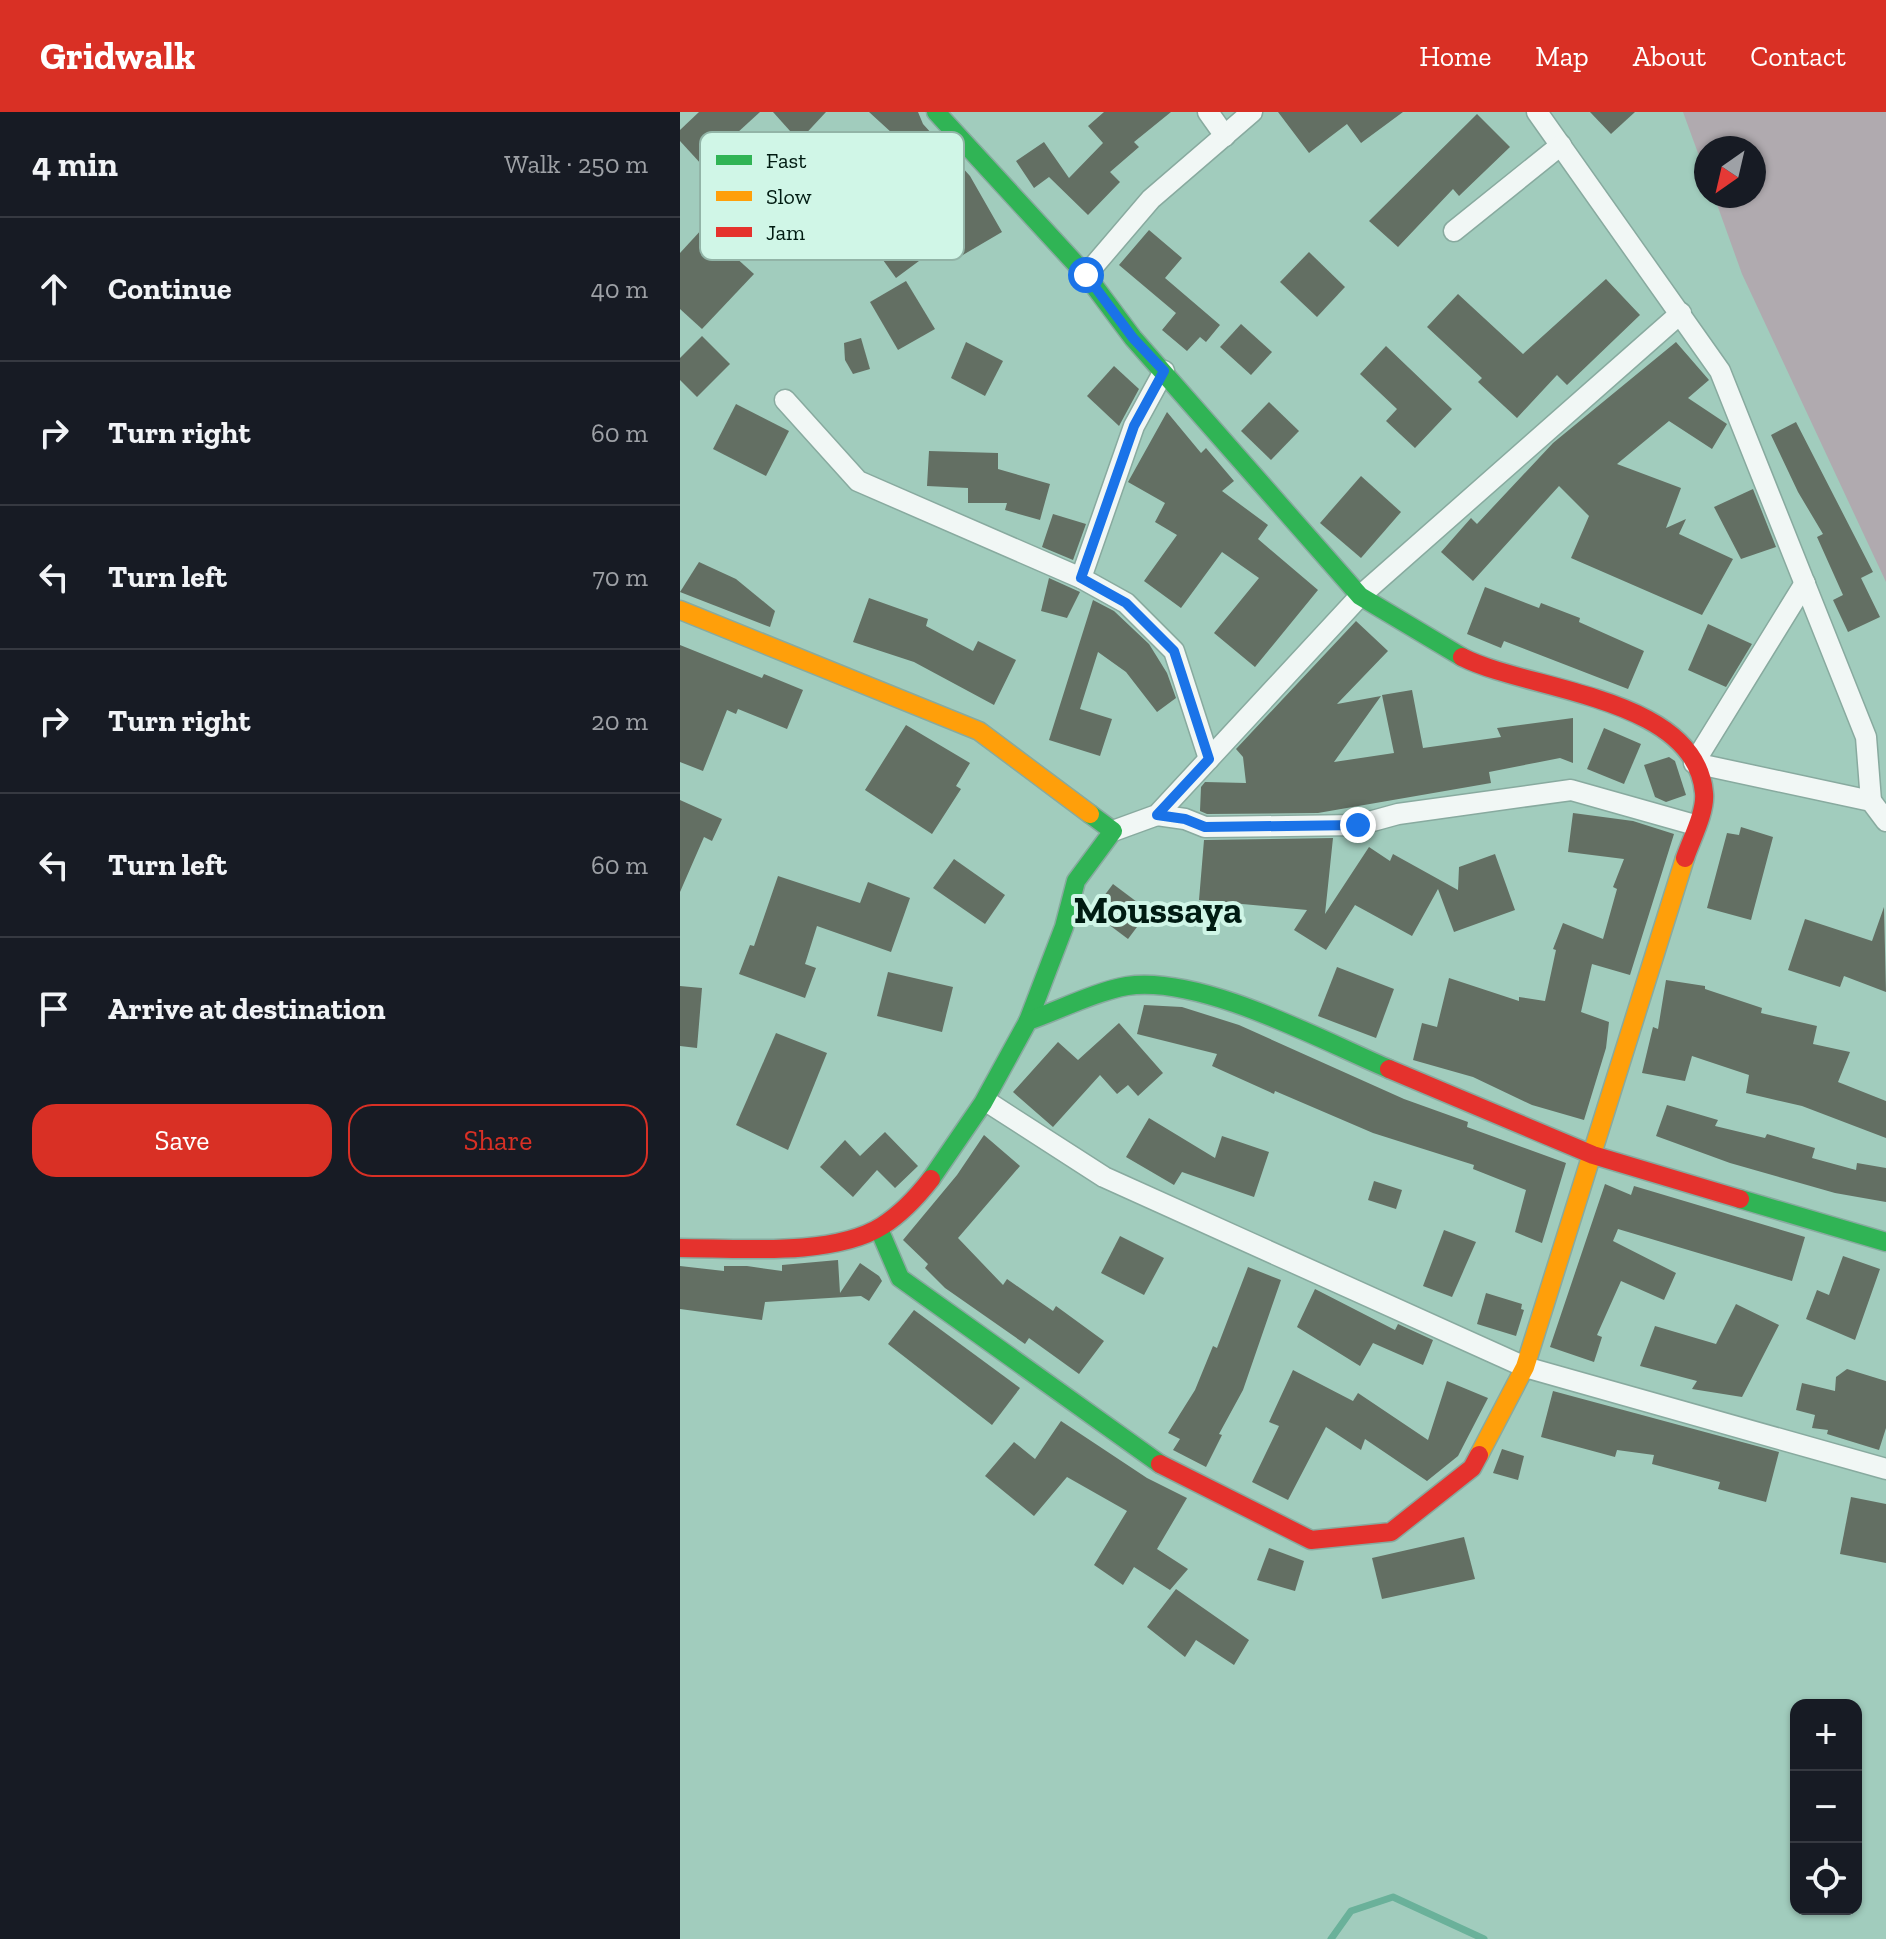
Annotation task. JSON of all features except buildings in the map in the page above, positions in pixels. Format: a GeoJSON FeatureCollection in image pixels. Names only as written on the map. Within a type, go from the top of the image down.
{"type":"FeatureCollection","features":[{"type":"Feature","properties":{"kind":"street"},"geometry":{"type":"LineString","coordinates":[[936,112],[954,132]]}},
{"type":"Feature","properties":{"kind":"street"},"geometry":{"type":"LineString","coordinates":[[1208,112],[1225,136]]}},
{"type":"Feature","properties":{"kind":"street"},"geometry":{"type":"LineString","coordinates":[[1086,275],[1151,199],[1252,112]]}},
{"type":"Feature","properties":{"kind":"street"},"geometry":{"type":"LineString","coordinates":[[1537,112],[1720,371],[1866,737],[1871,801],[1886,821]]}},
{"type":"Feature","properties":{"kind":"street"},"geometry":{"type":"LineString","coordinates":[[879,1229],[900,1278],[1161,1464],[1311,1540],[1391,1532],[1472,1468],[1525,1367],[1705,795],[1690,749],[1620,705],[1466,659],[1360,596],[1133,338],[1086,275],[964,142]]}},
{"type":"Feature","properties":{"kind":"street"},"geometry":{"type":"LineString","coordinates":[[1454,231],[1561,145]]}},
{"type":"Feature","properties":{"kind":"street"},"geometry":{"type":"LineString","coordinates":[[680,1248],[825,1243],[879,1229],[910,1204],[986,1101],[1028,1021],[1064,927],[1076,881],[1113,831],[1157,815],[1360,596],[1681,313]]}},
{"type":"Feature","properties":{"kind":"street"},"geometry":{"type":"LineString","coordinates":[[1081,578],[1134,426],[1164,371]]}},
{"type":"Feature","properties":{"kind":"street"},"geometry":{"type":"LineString","coordinates":[[785,400],[858,481],[1081,578],[1126,603],[1174,651],[1209,759]]}},
{"type":"Feature","properties":{"kind":"street"},"geometry":{"type":"LineString","coordinates":[[1694,763],[1805,583]]}},
{"type":"Feature","properties":{"kind":"street"},"geometry":{"type":"LineString","coordinates":[[680,610],[979,731],[1113,831]]}},
{"type":"Feature","properties":{"kind":"street"},"geometry":{"type":"LineString","coordinates":[[1694,763],[1871,801]]}},
{"type":"Feature","properties":{"kind":"street"},"geometry":{"type":"LineString","coordinates":[[1157,815],[1185,819],[1205,827],[1358,825],[1398,814],[1571,790],[1695,825]]}},
{"type":"Feature","properties":{"kind":"street"},"geometry":{"type":"LineString","coordinates":[[1028,1021],[1127,986],[1185,989],[1245,1008],[1593,1155],[1886,1242]]}},
{"type":"Feature","properties":{"kind":"street"},"geometry":{"type":"LineString","coordinates":[[986,1101],[1104,1177],[1525,1367],[1886,1469]]}},
{"type":"Feature","properties":{"kind":"shaded area"},"geometry":{"type":"Polygon","coordinates":[[[1683,112],[1886,112],[1886,582],[1742,274],[1718,208],[1766,208],[1766,136],[1694,136],[1694,142],[1683,112]]]}},
{"type":"Feature","properties":{"kind":"waterway"},"geometry":{"type":"LineString","coordinates":[[1331,1939],[1351,1911],[1393,1897],[1484,1939]]}},
{"type":"Feature","properties":{"kind":"traffic: fast"},"geometry":{"type":"LineString","coordinates":[[936,112],[954,132]]}},
{"type":"Feature","properties":{"kind":"traffic: fast"},"geometry":{"type":"LineString","coordinates":[[964,142],[1086,275],[1133,338],[1360,596],[1462,657]]}},
{"type":"Feature","properties":{"kind":"traffic: fast"},"geometry":{"type":"LineString","coordinates":[[1028,1021],[1064,927],[1076,881],[1113,831],[1090,814]]}},
{"type":"Feature","properties":{"kind":"traffic: fast"},"geometry":{"type":"LineString","coordinates":[[931,1179],[983,1103],[1028,1021],[1127,986],[1157,985],[1224,1000],[1296,1027],[1389,1069]]}},
{"type":"Feature","properties":{"kind":"traffic: fast"},"geometry":{"type":"LineString","coordinates":[[1740,1199],[1886,1242]]}},
{"type":"Feature","properties":{"kind":"traffic: fast"},"geometry":{"type":"LineString","coordinates":[[879,1229],[900,1278],[1160,1464]]}},
{"type":"Feature","properties":{"kind":"traffic: slow"},"geometry":{"type":"LineString","coordinates":[[680,610],[979,731],[1090,814]]}},
{"type":"Feature","properties":{"kind":"traffic: slow"},"geometry":{"type":"LineString","coordinates":[[1479,1455],[1525,1367],[1685,858]]}},
{"type":"Feature","properties":{"kind":"traffic: jam"},"geometry":{"type":"LineString","coordinates":[[1462,657],[1491,669],[1605,701],[1641,716],[1672,736],[1694,761],[1704,793],[1700,817],[1685,858]]}},
{"type":"Feature","properties":{"kind":"traffic: jam"},"geometry":{"type":"LineString","coordinates":[[1389,1069],[1593,1155],[1740,1199]]}},
{"type":"Feature","properties":{"kind":"traffic: jam"},"geometry":{"type":"LineString","coordinates":[[680,1248],[784,1249],[838,1243],[882,1226],[908,1205],[931,1179]]}},
{"type":"Feature","properties":{"kind":"traffic: jam"},"geometry":{"type":"LineString","coordinates":[[1160,1464],[1311,1540],[1391,1532],[1472,1468],[1479,1455]]}},
{"type":"Feature","properties":{"kind":"district","name":"Moussaya"},"geometry":{"type":"Point","coordinates":[1158,910]}},
{"type":"Feature","properties":{"kind":"route"},"geometry":{"type":"LineString","coordinates":[[1086,275],[1133,338],[1164,371],[1134,426],[1081,578],[1126,603],[1174,651],[1209,759],[1157,815],[1185,819],[1205,827],[1358,825]]}}]}
